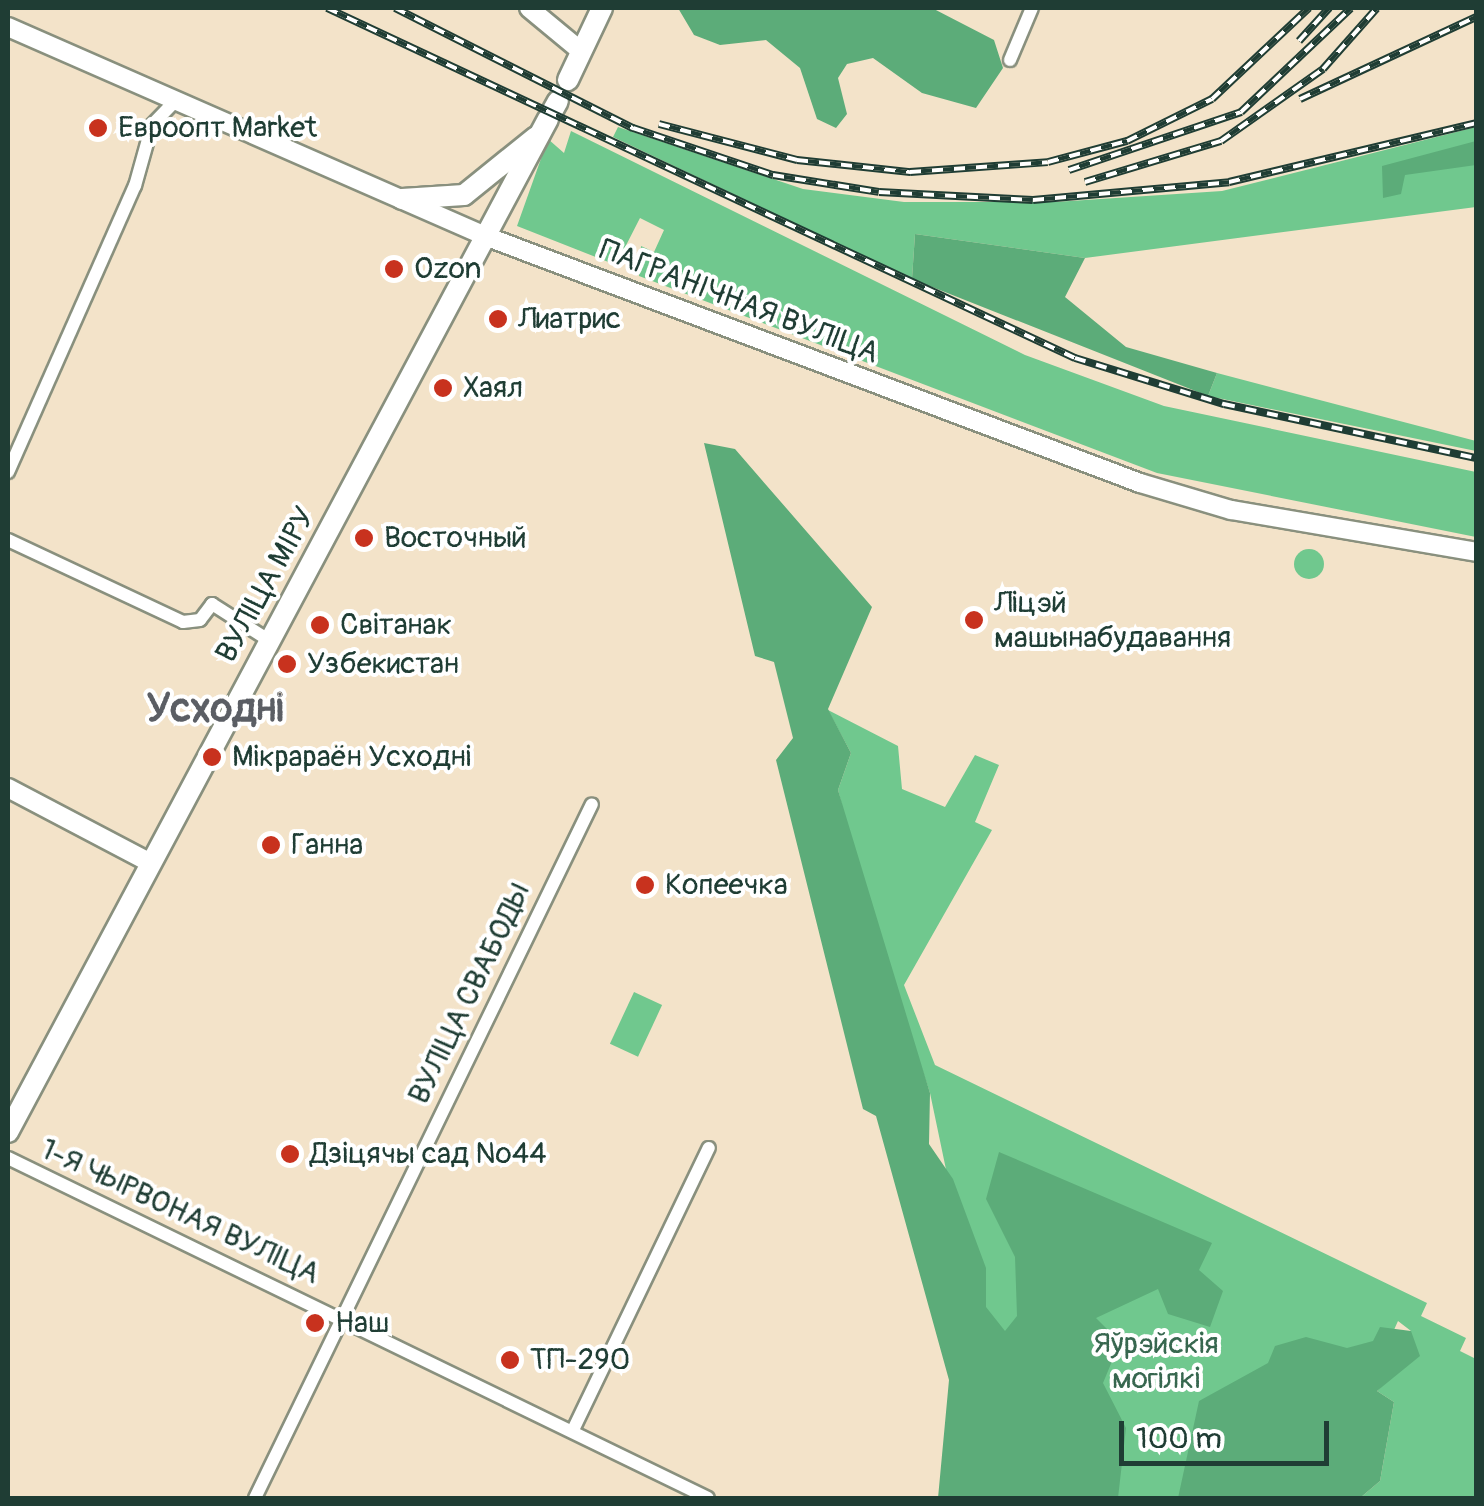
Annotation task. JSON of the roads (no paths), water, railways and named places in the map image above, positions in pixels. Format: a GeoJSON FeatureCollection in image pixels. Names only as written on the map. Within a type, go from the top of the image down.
{"type":"FeatureCollection","features":[{"type":"Feature","properties":{"kind":"main road"},"geometry":{"type":"LineString","coordinates":[[568,80],[602,8]]}},
{"type":"Feature","properties":{"kind":"main road","name":"ВУЛІЦА МІРУ"},"geometry":{"type":"LineString","coordinates":[[8,1132],[550,116],[464,195],[446,203],[402,199]]}},
{"type":"Feature","properties":{"kind":"street"},"geometry":{"type":"LineString","coordinates":[[529,8],[581,50]]}},
{"type":"Feature","properties":{"kind":"street"},"geometry":{"type":"LineString","coordinates":[[1010,60],[1032,8]]}},
{"type":"Feature","properties":{"kind":"street","name":"ПАГРАНІЧНАЯ ВУЛІЦА"},"geometry":{"type":"LineString","coordinates":[[8,27],[486,236],[1140,483],[1231,510],[1476,552]]}},
{"type":"Feature","properties":{"kind":"street"},"geometry":{"type":"LineString","coordinates":[[8,472],[135,186],[152,125],[174,102]]}},
{"type":"Feature","properties":{"kind":"street"},"geometry":{"type":"LineString","coordinates":[[8,540],[183,622],[200,620],[212,604],[270,640]]}},
{"type":"Feature","properties":{"kind":"street"},"geometry":{"type":"LineString","coordinates":[[8,788],[150,862]]}},
{"type":"Feature","properties":{"kind":"street","name":"ВУЛІЦА СВАБОДЫ"},"geometry":{"type":"LineString","coordinates":[[255,1498],[592,804]]}},
{"type":"Feature","properties":{"kind":"street"},"geometry":{"type":"LineString","coordinates":[[573,1430],[709,1148]]}},
{"type":"Feature","properties":{"kind":"street","name":"1-Я ЧЫРВОНАЯ ВУЛІЦА"},"geometry":{"type":"LineString","coordinates":[[8,1158],[342,1315],[708,1498]]}},
{"type":"Feature","properties":{"kind":"railway"},"geometry":{"type":"LineString","coordinates":[[327,8],[1075,358],[1224,404],[1476,458]]}},
{"type":"Feature","properties":{"kind":"railway"},"geometry":{"type":"LineString","coordinates":[[395,8],[633,128],[773,175],[879,192],[1033,200],[1229,182],[1476,123]]}},
{"type":"Feature","properties":{"kind":"railway"},"geometry":{"type":"LineString","coordinates":[[659,124],[797,160],[910,172],[1048,162],[1127,141],[1212,99],[1309,8]]}},
{"type":"Feature","properties":{"kind":"railway"},"geometry":{"type":"LineString","coordinates":[[1299,41],[1329,8]]}},
{"type":"Feature","properties":{"kind":"railway"},"geometry":{"type":"LineString","coordinates":[[1069,170],[1241,112],[1351,8]]}},
{"type":"Feature","properties":{"kind":"railway"},"geometry":{"type":"LineString","coordinates":[[1085,182],[1221,141],[1323,69],[1377,8]]}},
{"type":"Feature","properties":{"kind":"railway"},"geometry":{"type":"LineString","coordinates":[[1300,99],[1476,17]]}},
{"type":"Feature","properties":{"kind":"place","name":"Евроопт Market"},"geometry":{"type":"Point","coordinates":[98,128]}},
{"type":"Feature","properties":{"kind":"place","name":"Ozon"},"geometry":{"type":"Point","coordinates":[394,269]}},
{"type":"Feature","properties":{"kind":"place","name":"Лиатрис"},"geometry":{"type":"Point","coordinates":[498,319]}},
{"type":"Feature","properties":{"kind":"place","name":"Хаял"},"geometry":{"type":"Point","coordinates":[443,388]}},
{"type":"Feature","properties":{"kind":"place","name":"Восточный"},"geometry":{"type":"Point","coordinates":[364,538]}},
{"type":"Feature","properties":{"kind":"place","name":"Ліцэй машынабудавання"},"geometry":{"type":"Point","coordinates":[974,620]}},
{"type":"Feature","properties":{"kind":"place","name":"Світанак"},"geometry":{"type":"Point","coordinates":[320,625]}},
{"type":"Feature","properties":{"kind":"place","name":"Узбекистан"},"geometry":{"type":"Point","coordinates":[287,664]}},
{"type":"Feature","properties":{"kind":"place","name":"Мікрараён Усходні"},"geometry":{"type":"Point","coordinates":[212,757]}},
{"type":"Feature","properties":{"kind":"place","name":"Ганна"},"geometry":{"type":"Point","coordinates":[271,845]}},
{"type":"Feature","properties":{"kind":"place","name":"Копеечка"},"geometry":{"type":"Point","coordinates":[645,885]}},
{"type":"Feature","properties":{"kind":"place","name":"Дзіцячы сад №44"},"geometry":{"type":"Point","coordinates":[290,1154]}},
{"type":"Feature","properties":{"kind":"place","name":"Наш"},"geometry":{"type":"Point","coordinates":[315,1323]}},
{"type":"Feature","properties":{"kind":"place","name":"ТП-290"},"geometry":{"type":"Point","coordinates":[510,1360]}},
{"type":"Feature","properties":{"kind":"district","name":"Усходні"},"geometry":{"type":"Point","coordinates":[215,709]}},
{"type":"Feature","properties":{"kind":"park label","name":"Яўрэйскія могілкі"},"geometry":{"type":"Point","coordinates":[1156,1361]}}]}
